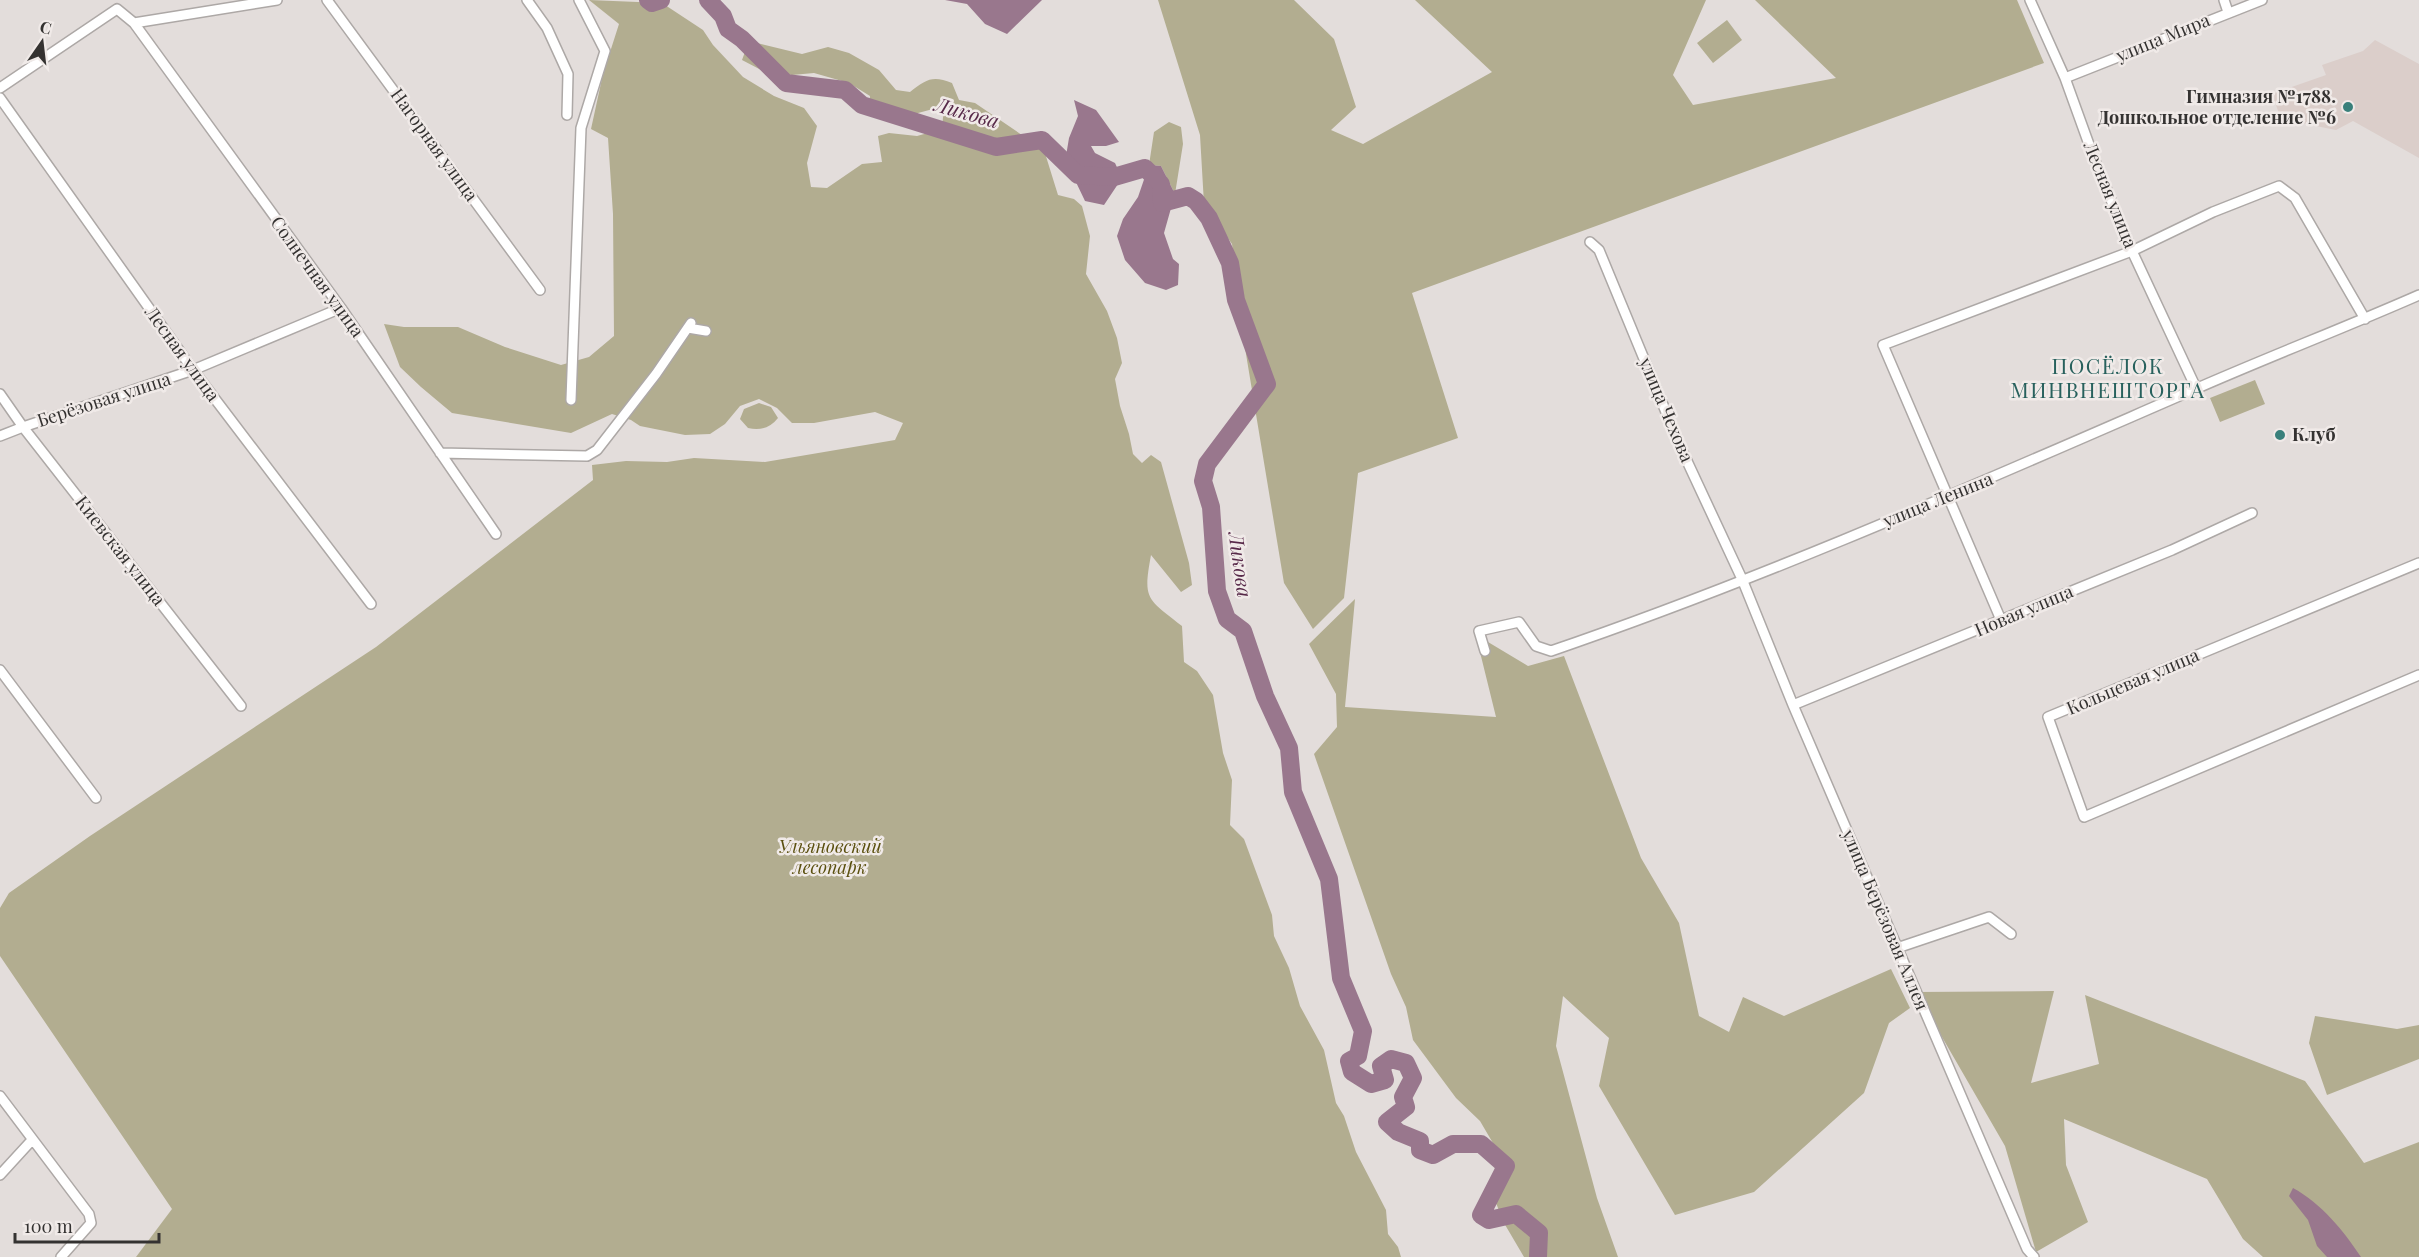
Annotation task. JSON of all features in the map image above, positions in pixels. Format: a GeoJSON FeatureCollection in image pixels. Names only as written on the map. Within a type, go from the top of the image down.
{"type":"FeatureCollection","features":[{"type":"Feature","properties":{"kind":"street"},"geometry":{"type":"LineString","coordinates":[[0,88],[117,9],[134,23],[277,0]]}},
{"type":"Feature","properties":{"kind":"street","name":"Нагорная улица"},"geometry":{"type":"LineString","coordinates":[[327,0],[540,290]]}},
{"type":"Feature","properties":{"kind":"street"},"geometry":{"type":"LineString","coordinates":[[527,0],[547,28],[568,74],[567,115]]}},
{"type":"Feature","properties":{"kind":"street"},"geometry":{"type":"LineString","coordinates":[[570,400],[581,128],[605,51],[579,0]]}},
{"type":"Feature","properties":{"kind":"street","name":"Лесная улица"},"geometry":{"type":"LineString","coordinates":[[2030,0],[2065,78],[2095,161],[2132,251],[2196,388]]}},
{"type":"Feature","properties":{"kind":"street"},"geometry":{"type":"LineString","coordinates":[[2224,0],[2228,12]]}},
{"type":"Feature","properties":{"kind":"street","name":"улица Мира"},"geometry":{"type":"LineString","coordinates":[[2065,78],[2262,0]]}},
{"type":"Feature","properties":{"kind":"street","name":"Солнечная улица"},"geometry":{"type":"LineString","coordinates":[[134,23],[340,308],[496,534]]}},
{"type":"Feature","properties":{"kind":"street","name":"Лесная улица"},"geometry":{"type":"LineString","coordinates":[[0,98],[193,370],[372,604]]}},
{"type":"Feature","properties":{"kind":"street"},"geometry":{"type":"LineString","coordinates":[[2001,620],[1883,345],[2132,251],[2213,212],[2278,186],[2295,198],[2365,319]]}},
{"type":"Feature","properties":{"kind":"street","name":"улица Чехова"},"geometry":{"type":"LineString","coordinates":[[1590,242],[1599,250],[1680,446],[1743,579]]}},
{"type":"Feature","properties":{"kind":"street","name":"улица Ленина"},"geometry":{"type":"LineString","coordinates":[[1485,651],[1479,631],[1519,622],[1536,646],[1551,651],[1648,618],[1949,497],[2196,388],[2419,295]]}},
{"type":"Feature","properties":{"kind":"street","name":"Берёзовая улица"},"geometry":{"type":"LineString","coordinates":[[0,436],[23,426],[193,370],[340,308]]}},
{"type":"Feature","properties":{"kind":"street"},"geometry":{"type":"LineString","coordinates":[[440,453],[587,456],[597,450],[656,374],[689,325],[706,331]]}},
{"type":"Feature","properties":{"kind":"street","name":"Киевская улица"},"geometry":{"type":"LineString","coordinates":[[0,394],[241,706]]}},
{"type":"Feature","properties":{"kind":"street","name":"Новая улица"},"geometry":{"type":"LineString","coordinates":[[1793,705],[2172,550],[2253,513]]}},
{"type":"Feature","properties":{"kind":"street","name":"Кольцевая улица"},"geometry":{"type":"LineString","coordinates":[[2419,563],[2048,717],[2084,817],[2419,675]]}},
{"type":"Feature","properties":{"kind":"street","name":"улица Берёзовая Аллея"},"geometry":{"type":"LineString","coordinates":[[1743,579],[1793,705],[1897,948],[2027,1249],[2034,1257]]}},
{"type":"Feature","properties":{"kind":"street"},"geometry":{"type":"LineString","coordinates":[[0,670],[96,798]]}},
{"type":"Feature","properties":{"kind":"street"},"geometry":{"type":"LineString","coordinates":[[1897,948],[1990,913],[2011,934]]}},
{"type":"Feature","properties":{"kind":"street"},"geometry":{"type":"LineString","coordinates":[[0,1096],[89,1214],[91,1224],[61,1257]]}},
{"type":"Feature","properties":{"kind":"street"},"geometry":{"type":"LineString","coordinates":[[0,1175],[32,1140]]}},
{"type":"Feature","properties":{"kind":"shaded area"},"geometry":{"type":"Polygon","coordinates":[[[945,0],[1042,0],[1007,34],[985,24],[967,4],[945,0]]]}},
{"type":"Feature","properties":{"kind":"shaded area","name":"Гимназия №1788. Дошкольное отделение №6"},"geometry":{"type":"Polygon","coordinates":[[[2375,40],[2419,64],[2419,158],[2353,121],[2336,130],[2281,119],[2272,94],[2326,75],[2322,65],[2363,51],[2375,40]]]}},
{"type":"Feature","properties":{"kind":"shaded area"},"geometry":{"type":"Polygon","coordinates":[[[1074,100],[1096,110],[1119,142],[1106,146],[1091,146],[1095,153],[1115,163],[1122,178],[1104,205],[1085,201],[1074,178],[1064,168],[1069,138],[1078,116],[1074,100]]]}},
{"type":"Feature","properties":{"kind":"shaded area"},"geometry":{"type":"Polygon","coordinates":[[[1149,165],[1161,166],[1175,194],[1164,233],[1173,259],[1179,264],[1178,285],[1166,290],[1145,283],[1125,260],[1117,236],[1123,219],[1138,197],[1149,165]]]}},
{"type":"Feature","properties":{"kind":"shaded area"},"geometry":{"type":"Polygon","coordinates":[[[2293,1188],[2304,1194],[2331,1218],[2361,1257],[2327,1257],[2317,1246],[2308,1220],[2289,1196],[2293,1188]]]}},
{"type":"Feature","properties":{"kind":"green space","name":"Ульяновский лесопарк"},"geometry":{"type":"Polygon","coordinates":[[[589,0],[662,3],[703,30],[713,45],[743,77],[774,96],[804,108],[817,126],[807,163],[811,187],[827,188],[862,164],[882,162],[878,136],[889,133],[917,136],[942,129],[944,106],[907,116],[869,115],[870,96],[849,83],[814,73],[792,75],[765,72],[742,60],[749,41],[802,54],[828,47],[849,53],[879,70],[896,90],[910,92],[925,81],[935,79],[952,83],[959,100],[975,103],[1044,150],[1058,195],[1074,199],[1082,206],[1090,236],[1086,274],[1107,311],[1117,338],[1122,363],[1115,379],[1133,454],[1142,463],[1151,455],[1161,462],[1189,563],[1192,585],[1181,592],[1151,555],[1147,581],[1150,596],[1154,603],[1182,626],[1184,662],[1197,671],[1213,695],[1223,753],[1232,780],[1230,825],[1244,839],[1272,915],[1274,936],[1289,968],[1300,1006],[1324,1050],[1336,1103],[1344,1116],[1356,1152],[1386,1210],[1388,1234],[1398,1247],[1401,1257],[136,1257],[172,1209],[0,956],[0,908],[9,893],[90,836],[376,647],[593,480],[592,465],[626,461],[667,462],[694,458],[765,462],[895,440],[903,423],[875,412],[814,423],[792,423],[777,408],[759,399],[740,406],[725,424],[710,434],[685,435],[640,426],[631,420],[612,414],[571,433],[452,413],[400,367],[384,324],[404,327],[458,327],[505,347],[561,365],[589,357],[614,336],[613,214],[608,138],[591,129],[603,74],[619,24],[589,0]]]}},
{"type":"Feature","properties":{"kind":"green space"},"geometry":{"type":"Polygon","coordinates":[[[1158,0],[1294,0],[1334,39],[1356,107],[1331,130],[1363,144],[1492,72],[1415,0],[1706,0],[1673,75],[1693,105],[1836,78],[1755,0],[2017,0],[2044,63],[1412,293],[1458,438],[1358,473],[1344,598],[1313,629],[1284,583],[1246,354],[1232,244],[1204,204],[1200,135],[1158,0]]]}},
{"type":"Feature","properties":{"kind":"green space"},"geometry":{"type":"Polygon","coordinates":[[[1727,20],[1742,40],[1713,63],[1697,43],[1727,20]]]}},
{"type":"Feature","properties":{"kind":"green space"},"geometry":{"type":"Polygon","coordinates":[[[1169,122],[1181,127],[1183,144],[1175,194],[1161,166],[1149,165],[1154,132],[1169,122]]]}},
{"type":"Feature","properties":{"kind":"green space"},"geometry":{"type":"Polygon","coordinates":[[[2255,380],[2265,404],[2220,422],[2210,398],[2255,380]]]}},
{"type":"Feature","properties":{"kind":"green space"},"geometry":{"type":"Polygon","coordinates":[[[759,403],[771,407],[778,418],[764,428],[748,428],[740,419],[744,409],[759,403]]]}},
{"type":"Feature","properties":{"kind":"green space"},"geometry":{"type":"Polygon","coordinates":[[[1355,599],[1345,707],[1496,717],[1478,644],[1488,642],[1528,666],[1564,656],[1641,858],[1679,923],[1699,1016],[1729,1032],[1743,997],[1784,1016],[1891,969],[1910,1008],[1889,1023],[1864,1093],[1754,1192],[1675,1215],[1599,1086],[1609,1038],[1563,996],[1556,1046],[1597,1198],[1618,1257],[1524,1257],[1504,1223],[1492,1193],[1497,1150],[1480,1121],[1456,1098],[1413,1040],[1406,1007],[1391,974],[1314,754],[1337,727],[1336,694],[1309,644],[1355,599]]]}},
{"type":"Feature","properties":{"kind":"green space"},"geometry":{"type":"Polygon","coordinates":[[[2054,991],[2031,1083],[2099,1064],[2085,995],[2305,1081],[2364,1163],[2419,1142],[2419,1257],[2263,1257],[2243,1239],[2207,1179],[2064,1119],[2066,1165],[2088,1222],[2036,1252],[2005,1146],[1916,992],[2054,991]]]}},
{"type":"Feature","properties":{"kind":"green space"},"geometry":{"type":"Polygon","coordinates":[[[2315,1016],[2397,1029],[2419,1025],[2419,1059],[2327,1095],[2309,1043],[2315,1016]]]}},
{"type":"Feature","properties":{"kind":"waterway","name":"Ликова"},"geometry":{"type":"LineString","coordinates":[[648,0],[652,3],[661,0]]}},
{"type":"Feature","properties":{"kind":"waterway","name":"Ликова"},"geometry":{"type":"LineString","coordinates":[[708,0],[723,16],[728,29],[742,39],[786,83],[845,90],[862,105],[996,147],[1042,140],[1078,175],[1114,177],[1145,168],[1161,184],[1162,203],[1188,196],[1196,201],[1209,218],[1230,263],[1236,300],[1267,384],[1207,464],[1203,481],[1211,507],[1217,591],[1227,619],[1243,631],[1265,696],[1289,748],[1293,792],[1329,879],[1341,978],[1363,1031],[1358,1056],[1349,1061],[1352,1072],[1371,1084],[1385,1080],[1381,1066],[1391,1059],[1406,1063],[1413,1078],[1403,1097],[1406,1107],[1387,1122],[1398,1132],[1420,1141],[1420,1150],[1433,1155],[1453,1144],[1481,1144],[1506,1166],[1481,1215],[1489,1220],[1516,1214],[1539,1233],[1538,1257]]}},
{"type":"Feature","properties":{"kind":"place","name":"Гимназия №1788. Дошкольное отделение №6"},"geometry":{"type":"Point","coordinates":[2348,107]}},
{"type":"Feature","properties":{"kind":"place","name":"Клуб"},"geometry":{"type":"Point","coordinates":[2280,435]}},
{"type":"Feature","properties":{"kind":"district","name":"ПОСЁЛОК МИНВНЕШТОРГА"},"geometry":{"type":"Point","coordinates":[2108,379]}}]}
